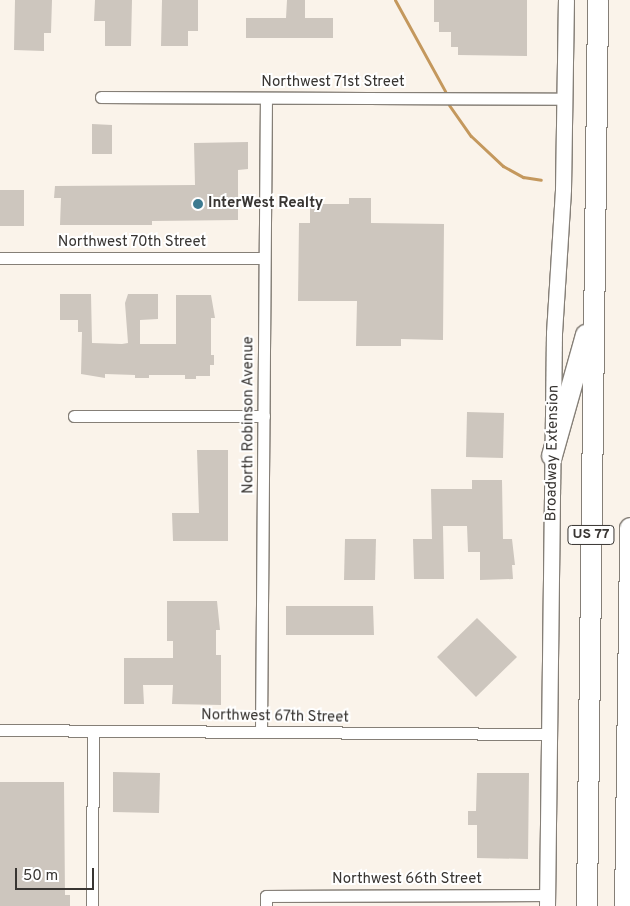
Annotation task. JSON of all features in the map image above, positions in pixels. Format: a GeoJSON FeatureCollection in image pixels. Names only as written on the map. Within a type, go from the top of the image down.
{"type":"FeatureCollection","features":[{"type":"Feature","properties":{"kind":"highway","name":"US 77"},"geometry":{"type":"LineString","coordinates":[[587,906],[598,0]]}},
{"type":"Feature","properties":{"kind":"highway"},"geometry":{"type":"LineString","coordinates":[[552,456],[594,309]]}},
{"type":"Feature","properties":{"kind":"highway","name":"US 77"},"geometry":{"type":"LineString","coordinates":[[625,906],[630,528]]}},
{"type":"Feature","properties":{"kind":"main road","name":"Broadway Extension"},"geometry":{"type":"LineString","coordinates":[[547,900],[554,333],[561,226],[566,0]]}},
{"type":"Feature","properties":{"kind":"street","name":"Northwest 71st Street"},"geometry":{"type":"LineString","coordinates":[[100,97],[564,99]]}},
{"type":"Feature","properties":{"kind":"street","name":"North Robinson Avenue"},"geometry":{"type":"LineString","coordinates":[[261,732],[266,98]]}},
{"type":"Feature","properties":{"kind":"street","name":"Northwest 70th Street"},"geometry":{"type":"LineString","coordinates":[[0,258],[264,258]]}},
{"type":"Feature","properties":{"kind":"street"},"geometry":{"type":"LineString","coordinates":[[74,416],[264,416]]}},
{"type":"Feature","properties":{"kind":"street","name":"Northwest 67th Street"},"geometry":{"type":"LineString","coordinates":[[0,730],[550,734]]}},
{"type":"Feature","properties":{"kind":"street"},"geometry":{"type":"LineString","coordinates":[[92,906],[93,731]]}},
{"type":"Feature","properties":{"kind":"street","name":"Northwest 66th Street"},"geometry":{"type":"LineString","coordinates":[[266,901],[547,900]]}},
{"type":"Feature","properties":{"kind":"building"},"geometry":{"type":"Polygon","coordinates":[[[15,0],[52,0],[51,33],[44,33],[44,51],[14,50],[15,0]]]}},
{"type":"Feature","properties":{"kind":"building"},"geometry":{"type":"Polygon","coordinates":[[[95,0],[132,0],[131,46],[105,46],[105,21],[94,21],[95,0]]]}},
{"type":"Feature","properties":{"kind":"building"},"geometry":{"type":"Polygon","coordinates":[[[162,0],[198,0],[198,31],[188,31],[188,46],[161,46],[162,0]]]}},
{"type":"Feature","properties":{"kind":"building"},"geometry":{"type":"Polygon","coordinates":[[[287,0],[305,0],[305,18],[333,18],[333,38],[246,38],[246,18],[286,18],[287,0]]]}},
{"type":"Feature","properties":{"kind":"building"},"geometry":{"type":"Polygon","coordinates":[[[434,0],[527,0],[527,56],[458,55],[458,47],[451,47],[451,32],[439,32],[439,22],[434,22],[434,0]]]}},
{"type":"Feature","properties":{"kind":"building"},"geometry":{"type":"Polygon","coordinates":[[[92,124],[112,125],[112,154],[92,154],[92,124]]]}},
{"type":"Feature","properties":{"kind":"building"},"geometry":{"type":"Polygon","coordinates":[[[248,142],[248,169],[238,170],[238,220],[152,221],[152,225],[60,225],[61,198],[54,198],[55,186],[195,185],[194,143],[248,142]]]}},
{"type":"Feature","properties":{"kind":"building"},"geometry":{"type":"Polygon","coordinates":[[[0,190],[24,190],[24,226],[0,226],[0,190]]]}},
{"type":"Feature","properties":{"kind":"building"},"geometry":{"type":"Polygon","coordinates":[[[349,198],[371,198],[371,223],[444,224],[443,340],[401,339],[401,346],[356,346],[357,301],[298,301],[299,223],[310,223],[310,204],[349,204],[349,198]]]}},
{"type":"Feature","properties":{"kind":"building"},"geometry":{"type":"Polygon","coordinates":[[[60,294],[91,294],[92,343],[122,344],[128,343],[125,303],[128,294],[158,294],[158,319],[140,320],[140,344],[176,344],[176,295],[211,295],[215,318],[211,318],[211,355],[214,355],[214,365],[210,365],[210,376],[196,376],[196,379],[185,379],[185,375],[149,375],[149,378],[135,378],[135,375],[105,374],[105,378],[81,374],[82,332],[78,332],[78,320],[60,320],[60,294]]]}},
{"type":"Feature","properties":{"kind":"building"},"geometry":{"type":"Polygon","coordinates":[[[467,412],[504,413],[503,458],[466,457],[467,412]]]}},
{"type":"Feature","properties":{"kind":"building"},"geometry":{"type":"Polygon","coordinates":[[[197,450],[228,450],[228,541],[173,541],[172,513],[199,513],[197,450]]]}},
{"type":"Feature","properties":{"kind":"building"},"geometry":{"type":"Polygon","coordinates":[[[472,480],[502,480],[503,539],[512,539],[515,565],[512,565],[513,579],[480,580],[480,552],[468,552],[467,526],[443,526],[444,579],[414,579],[413,539],[432,539],[431,489],[472,489],[472,480]]]}},
{"type":"Feature","properties":{"kind":"building"},"geometry":{"type":"Polygon","coordinates":[[[345,539],[376,539],[375,580],[344,580],[345,539]]]}},
{"type":"Feature","properties":{"kind":"building"},"geometry":{"type":"Polygon","coordinates":[[[167,601],[217,601],[220,630],[216,630],[216,655],[221,655],[221,705],[172,704],[173,685],[143,685],[144,704],[124,704],[124,658],[173,658],[173,641],[167,641],[167,601]]]}},
{"type":"Feature","properties":{"kind":"building"},"geometry":{"type":"Polygon","coordinates":[[[286,606],[373,606],[374,635],[286,635],[286,606]]]}},
{"type":"Feature","properties":{"kind":"building"},"geometry":{"type":"Polygon","coordinates":[[[477,618],[517,657],[476,697],[437,657],[477,618]]]}},
{"type":"Feature","properties":{"kind":"building"},"geometry":{"type":"Polygon","coordinates":[[[113,772],[160,773],[159,813],[113,812],[113,772]]]}},
{"type":"Feature","properties":{"kind":"building"},"geometry":{"type":"Polygon","coordinates":[[[477,773],[529,773],[528,859],[477,858],[477,825],[468,825],[468,811],[476,811],[477,773]]]}},
{"type":"Feature","properties":{"kind":"building"},"geometry":{"type":"Polygon","coordinates":[[[0,782],[64,782],[65,895],[70,895],[70,906],[0,906],[0,782]]]}},
{"type":"Feature","properties":{"kind":"waterway"},"geometry":{"type":"LineString","coordinates":[[395,0],[445,91]]}},
{"type":"Feature","properties":{"kind":"waterway"},"geometry":{"type":"LineString","coordinates":[[449,105],[471,136],[503,166],[523,177],[541,180]]}},
{"type":"Feature","properties":{"kind":"place","name":"InterWest Realty"},"geometry":{"type":"Point","coordinates":[198,204]}}]}
